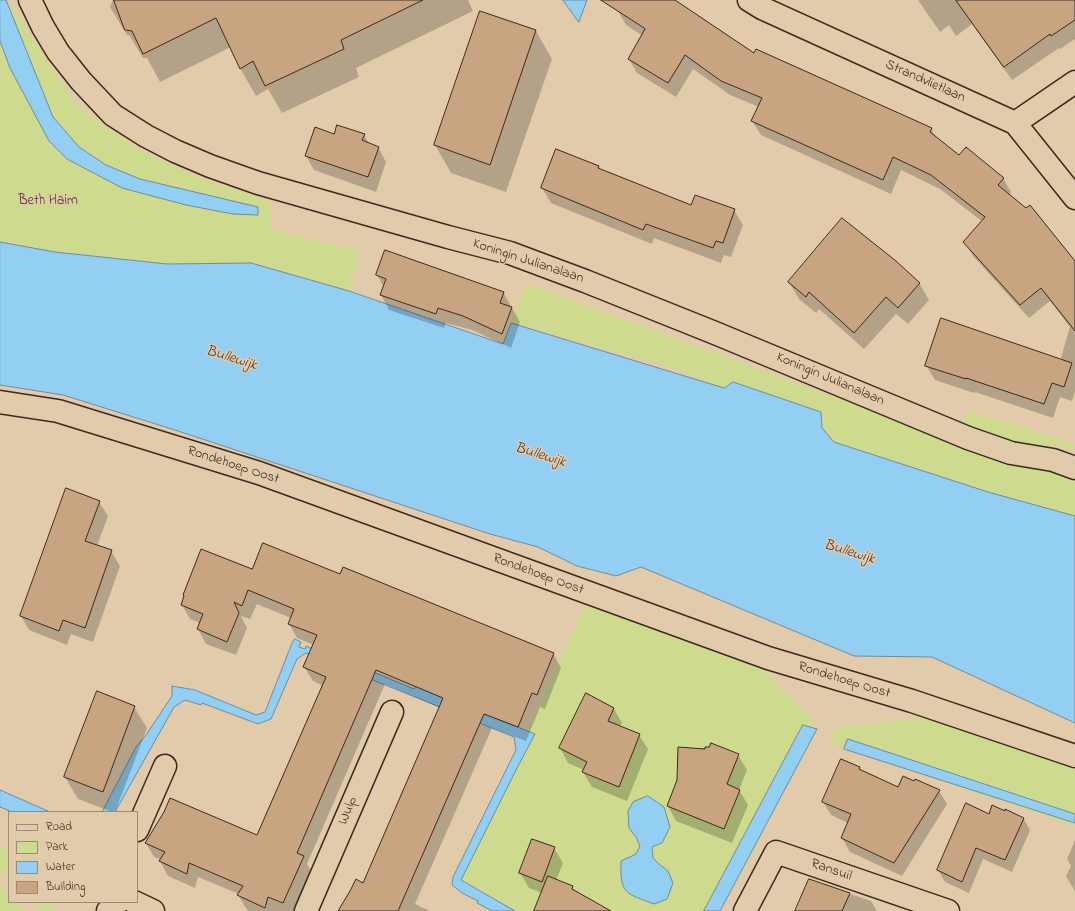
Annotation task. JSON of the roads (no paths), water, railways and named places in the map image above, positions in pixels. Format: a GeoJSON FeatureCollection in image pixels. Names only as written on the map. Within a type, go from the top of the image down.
{"type":"FeatureCollection","features":[{"type":"Feature","properties":{"kind":"street","name":"Koningin Julianalaan"},"geometry":{"type":"LineString","coordinates":[[30,0],[43,27],[58,52],[81,81],[112,115],[146,136],[210,166],[258,183],[426,231],[510,253],[715,333],[968,438],[1011,453],[1053,460],[1075,468]]}},
{"type":"Feature","properties":{"kind":"street","name":"Strandvlietlaan"},"geometry":{"type":"LineString","coordinates":[[760,3],[1016,123],[1075,198]]}},
{"type":"Feature","properties":{"kind":"street"},"geometry":{"type":"LineString","coordinates":[[1016,123],[1075,82]]}},
{"type":"Feature","properties":{"kind":"street","name":"Rondehoep Oost"},"geometry":{"type":"LineString","coordinates":[[0,402],[58,411],[259,473],[768,658],[912,701],[1075,756]]}},
{"type":"Feature","properties":{"kind":"street","name":"Wulp"},"geometry":{"type":"LineString","coordinates":[[306,911],[392,712]]}},
{"type":"Feature","properties":{"kind":"street"},"geometry":{"type":"LineString","coordinates":[[138,828],[165,766]]}},
{"type":"Feature","properties":{"kind":"street","name":"Ransuil"},"geometry":{"type":"LineString","coordinates":[[745,911],[776,852],[948,911]]}},
{"type":"Feature","properties":{"kind":"street"},"geometry":{"type":"LineString","coordinates":[[108,911],[117,903]]}},
{"type":"Feature","properties":{"kind":"street"},"geometry":{"type":"LineString","coordinates":[[136,903],[153,911]]}},
{"type":"Feature","properties":{"kind":"water"},"geometry":{"type":"Polygon","coordinates":[[[0,0],[6,0],[53,117],[79,147],[106,165],[140,179],[258,207],[258,215],[233,214],[186,205],[122,188],[67,159],[49,141],[10,68],[0,41],[0,0]]]}},
{"type":"Feature","properties":{"kind":"water"},"geometry":{"type":"Polygon","coordinates":[[[563,0],[587,0],[579,22],[563,0]]]}},
{"type":"Feature","properties":{"kind":"water","name":"Bullewijk"},"geometry":{"type":"Polygon","coordinates":[[[0,242],[55,252],[167,264],[251,263],[349,291],[503,344],[511,323],[724,388],[733,382],[821,412],[822,428],[834,442],[988,492],[1075,516],[1075,723],[932,657],[854,656],[641,567],[616,576],[577,566],[538,547],[490,534],[175,430],[63,395],[0,385],[0,242]]]}},
{"type":"Feature","properties":{"kind":"water"},"geometry":{"type":"Polygon","coordinates":[[[295,639],[301,642],[299,647],[305,649],[306,646],[324,654],[325,652],[414,689],[416,686],[535,734],[461,880],[515,911],[492,911],[477,903],[478,901],[462,893],[452,885],[453,877],[516,750],[514,737],[306,653],[297,659],[271,719],[258,724],[202,703],[201,705],[185,700],[174,707],[116,811],[103,811],[136,747],[146,735],[172,696],[172,686],[195,690],[256,715],[265,712],[292,643],[295,639]]]}},
{"type":"Feature","properties":{"kind":"water"},"geometry":{"type":"Polygon","coordinates":[[[803,725],[817,729],[720,911],[704,911],[803,725]]]}},
{"type":"Feature","properties":{"kind":"water"},"geometry":{"type":"Polygon","coordinates":[[[848,739],[1075,814],[1075,823],[844,749],[848,739]]]}},
{"type":"Feature","properties":{"kind":"water"},"geometry":{"type":"Polygon","coordinates":[[[0,790],[48,811],[10,811],[0,807],[0,790]]]}},
{"type":"Feature","properties":{"kind":"water"},"geometry":{"type":"Polygon","coordinates":[[[648,796],[664,807],[670,827],[662,843],[652,847],[653,858],[668,871],[673,883],[667,899],[654,904],[636,897],[626,891],[623,886],[621,872],[621,861],[636,854],[640,846],[636,837],[629,828],[628,811],[633,802],[648,796]]]}},
{"type":"Feature","properties":{"kind":"park label","name":"Beth Haim"},"geometry":{"type":"Point","coordinates":[48,202]}}]}
